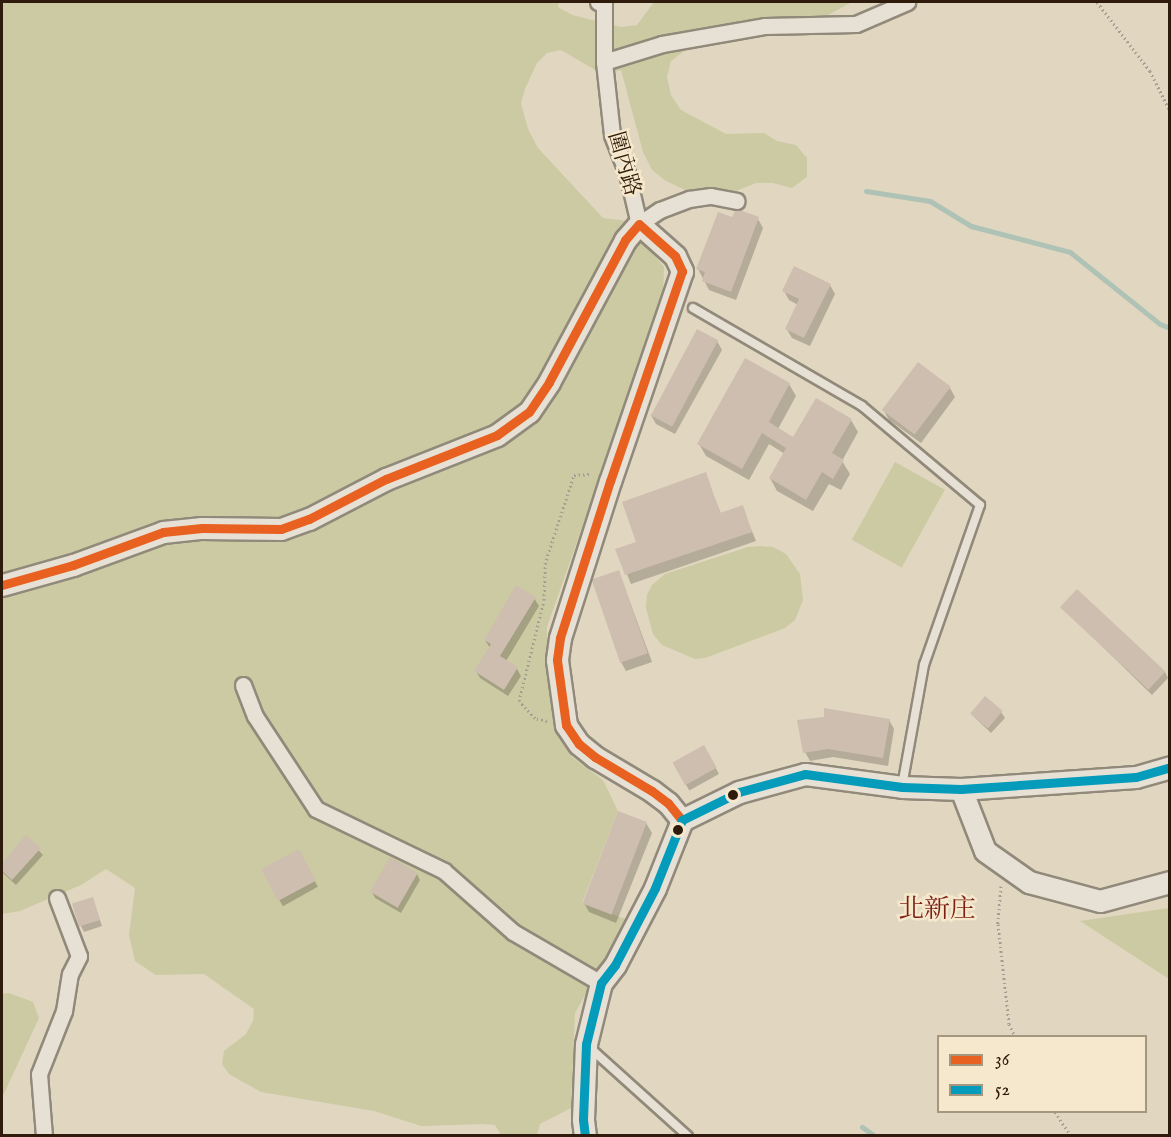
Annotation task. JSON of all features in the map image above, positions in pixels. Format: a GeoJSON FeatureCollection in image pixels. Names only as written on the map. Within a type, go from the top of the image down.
{"type":"FeatureCollection","features":[{"type":"Feature","properties":{"kind":"main road"},"geometry":{"type":"LineString","coordinates":[[2,585],[73,565],[163,532],[202,528],[281,529],[309,519],[386,479],[497,435],[529,412],[549,382],[625,240],[639,224],[675,255],[682,271],[610,481],[560,638],[556,660],[566,725],[579,744],[595,757],[652,790],[668,803],[682,820]]}},
{"type":"Feature","properties":{"kind":"main road"},"geometry":{"type":"LineString","coordinates":[[585,1136],[583,1119],[586,1044],[601,983],[615,965],[655,888],[682,820],[739,792],[805,774],[902,787],[961,789],[1136,777],[1170,767]]}},
{"type":"Feature","properties":{"kind":"main road"},"geometry":{"type":"LineString","coordinates":[[961,789],[985,851],[1029,882],[1100,901],[1170,882]]}},
{"type":"Feature","properties":{"kind":"street","name":"圍內路"},"geometry":{"type":"LineString","coordinates":[[606,2],[604,62],[612,135],[627,173],[639,224],[660,210],[689,199],[711,196],[737,201]]}},
{"type":"Feature","properties":{"kind":"street"},"geometry":{"type":"LineString","coordinates":[[604,62],[662,44],[765,26],[856,24],[907,2]]}},
{"type":"Feature","properties":{"kind":"street"},"geometry":{"type":"LineString","coordinates":[[243,685],[255,716],[316,809],[444,871],[513,932],[601,983]]}},
{"type":"Feature","properties":{"kind":"street"},"geometry":{"type":"LineString","coordinates":[[44,1136],[39,1074],[64,1011],[70,974],[79,956],[57,898]]}},
{"type":"Feature","properties":{"kind":"lane"},"geometry":{"type":"LineString","coordinates":[[693,308],[861,406],[980,505],[924,665],[902,787]]}},
{"type":"Feature","properties":{"kind":"lane"},"geometry":{"type":"LineString","coordinates":[[586,1044],[688,1136]]}},
{"type":"Feature","properties":{"kind":"path"},"geometry":{"type":"LineString","coordinates":[[1097,2],[1150,71],[1170,111]]}},
{"type":"Feature","properties":{"kind":"path"},"geometry":{"type":"LineString","coordinates":[[566,725],[535,718],[519,701],[544,600],[545,564],[574,475],[587,473],[610,481]]}},
{"type":"Feature","properties":{"kind":"path"},"geometry":{"type":"LineString","coordinates":[[1003,863],[998,924],[1010,1024],[1015,1035]]}},
{"type":"Feature","properties":{"kind":"path"},"geometry":{"type":"LineString","coordinates":[[1056,1113],[1071,1136]]}},
{"type":"Feature","properties":{"kind":"shaded area"},"geometry":{"type":"Polygon","coordinates":[[[2,2],[559,2],[558,7],[572,15],[621,27],[637,25],[654,2],[852,2],[815,22],[742,20],[724,29],[710,43],[687,49],[671,61],[667,77],[671,95],[681,110],[726,134],[764,133],[777,141],[796,145],[807,158],[807,177],[792,188],[773,183],[756,183],[721,197],[702,198],[666,181],[652,170],[643,152],[621,70],[609,74],[597,71],[561,50],[547,53],[537,63],[521,103],[528,129],[538,148],[603,218],[627,221],[664,267],[663,297],[547,627],[547,675],[560,739],[566,739],[572,757],[603,780],[618,811],[582,903],[628,920],[575,1013],[571,1108],[540,1124],[537,1135],[501,1135],[495,1125],[483,1124],[421,1126],[374,1111],[261,1092],[229,1074],[222,1064],[224,1051],[246,1034],[253,1021],[254,1009],[204,974],[156,975],[135,961],[129,935],[135,888],[106,869],[81,885],[20,911],[2,914],[2,2]]]}},
{"type":"Feature","properties":{"kind":"shaded area"},"geometry":{"type":"Polygon","coordinates":[[[895,462],[945,490],[902,567],[852,540],[895,462]]]}},
{"type":"Feature","properties":{"kind":"shaded area"},"geometry":{"type":"Polygon","coordinates":[[[748,547],[773,547],[786,554],[800,574],[803,600],[795,620],[785,628],[705,658],[695,659],[662,645],[653,634],[646,608],[647,595],[652,585],[665,574],[748,547]]]}},
{"type":"Feature","properties":{"kind":"shaded area"},"geometry":{"type":"Polygon","coordinates":[[[1169,908],[1169,979],[1080,921],[1169,908]]]}},
{"type":"Feature","properties":{"kind":"shaded area"},"geometry":{"type":"Polygon","coordinates":[[[9,993],[33,1002],[39,1018],[2,1098],[2,994],[9,993]]]}},
{"type":"Feature","properties":{"kind":"building"},"geometry":{"type":"Polygon","coordinates":[[[740,210],[759,217],[731,292],[702,281],[705,272],[696,269],[718,212],[732,217],[735,211],[740,210]]]}},
{"type":"Feature","properties":{"kind":"building"},"geometry":{"type":"Polygon","coordinates":[[[794,266],[831,284],[804,338],[785,329],[799,299],[782,291],[794,266]]]}},
{"type":"Feature","properties":{"kind":"building"},"geometry":{"type":"Polygon","coordinates":[[[697,329],[718,340],[672,427],[651,416],[697,329]]]}},
{"type":"Feature","properties":{"kind":"building"},"geometry":{"type":"Polygon","coordinates":[[[745,358],[790,383],[769,422],[793,437],[816,398],[852,419],[832,453],[844,460],[833,479],[822,472],[806,500],[769,478],[786,448],[762,433],[742,469],[697,444],[745,358]]]}},
{"type":"Feature","properties":{"kind":"building"},"geometry":{"type":"Polygon","coordinates":[[[918,362],[951,387],[915,435],[882,410],[918,362]]]}},
{"type":"Feature","properties":{"kind":"building"},"geometry":{"type":"Polygon","coordinates":[[[706,472],[720,513],[743,505],[752,532],[625,575],[615,549],[636,542],[622,502],[706,472]]]}},
{"type":"Feature","properties":{"kind":"building"},"geometry":{"type":"Polygon","coordinates":[[[619,570],[648,653],[620,663],[592,579],[619,570]]]}},
{"type":"Feature","properties":{"kind":"building"},"geometry":{"type":"Polygon","coordinates":[[[516,585],[536,597],[500,656],[518,667],[504,690],[474,671],[491,644],[484,640],[516,585]]]}},
{"type":"Feature","properties":{"kind":"building"},"geometry":{"type":"Polygon","coordinates":[[[1077,589],[1165,672],[1148,690],[1060,607],[1077,589]]]}},
{"type":"Feature","properties":{"kind":"building"},"geometry":{"type":"Polygon","coordinates":[[[985,696],[1003,711],[988,728],[970,714],[985,696]]]}},
{"type":"Feature","properties":{"kind":"building"},"geometry":{"type":"Polygon","coordinates":[[[824,708],[890,719],[883,758],[828,749],[803,753],[797,720],[824,717],[824,708]]]}},
{"type":"Feature","properties":{"kind":"building"},"geometry":{"type":"Polygon","coordinates":[[[704,745],[717,768],[685,785],[673,762],[704,745]]]}},
{"type":"Feature","properties":{"kind":"building"},"geometry":{"type":"Polygon","coordinates":[[[618,811],[647,822],[611,915],[583,903],[618,811]]]}},
{"type":"Feature","properties":{"kind":"building"},"geometry":{"type":"Polygon","coordinates":[[[26,835],[41,848],[12,880],[2,871],[2,863],[26,835]]]}},
{"type":"Feature","properties":{"kind":"building"},"geometry":{"type":"Polygon","coordinates":[[[299,849],[316,881],[278,901],[261,869],[299,849]]]}},
{"type":"Feature","properties":{"kind":"building"},"geometry":{"type":"Polygon","coordinates":[[[390,857],[418,873],[398,908],[370,892],[390,857]]]}},
{"type":"Feature","properties":{"kind":"building"},"geometry":{"type":"Polygon","coordinates":[[[93,897],[100,920],[79,926],[72,903],[93,897]]]}},
{"type":"Feature","properties":{"kind":"waterway"},"geometry":{"type":"LineString","coordinates":[[866,191],[930,201],[971,226],[1070,252],[1160,324],[1170,328]]}},
{"type":"Feature","properties":{"kind":"waterway"},"geometry":{"type":"LineString","coordinates":[[862,1127],[875,1136]]}},
{"type":"Feature","properties":{"kind":"transit line","name":"36"},"geometry":{"type":"LineString","coordinates":[[2,585],[73,565],[163,532],[202,528],[281,529],[309,519],[386,479],[497,435],[529,412],[549,382],[625,240],[639,224],[675,256],[682,271],[610,481],[560,638],[557,660],[566,725],[579,744],[595,757],[652,791],[668,803],[682,820]]}},
{"type":"Feature","properties":{"kind":"transit line","name":"52"},"geometry":{"type":"LineString","coordinates":[[585,1136],[583,1119],[586,1044],[601,983],[615,965],[655,888],[682,820],[739,792],[805,774],[902,787],[961,789],[1136,777],[1170,767]]}},
{"type":"Feature","properties":{"kind":"district","name":"北新庄"},"geometry":{"type":"Point","coordinates":[937,910]}}]}
